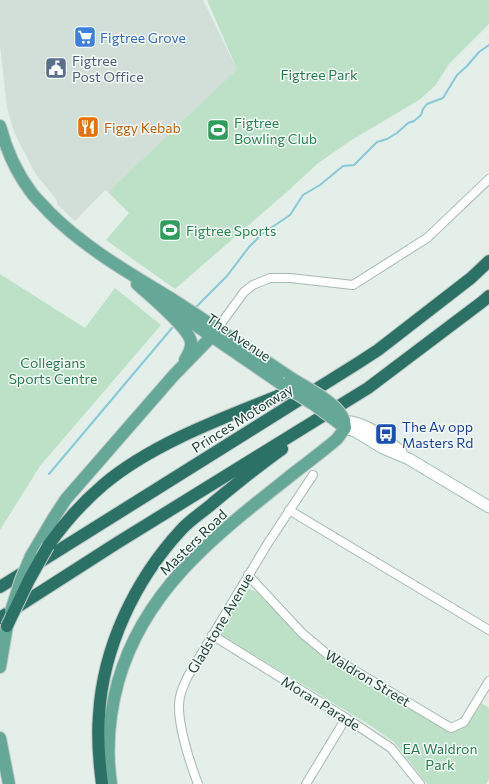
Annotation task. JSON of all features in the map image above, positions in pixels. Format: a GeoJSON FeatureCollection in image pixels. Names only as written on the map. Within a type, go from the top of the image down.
{"type":"FeatureCollection","features":[{"type":"Feature","properties":{"kind":"highway","name":"Princes Motorway"},"geometry":{"type":"LineString","coordinates":[[0,587],[378,350],[471,278],[489,261]]}},
{"type":"Feature","properties":{"kind":"highway"},"geometry":{"type":"LineString","coordinates":[[102,784],[99,758],[99,714],[103,685],[110,655],[120,625],[130,603],[158,558],[182,529],[262,463],[368,388],[489,296]]}},
{"type":"Feature","properties":{"kind":"highway"},"geometry":{"type":"LineString","coordinates":[[4,622],[48,546],[61,527],[99,489],[122,471],[150,453],[186,435],[358,363]]}},
{"type":"Feature","properties":{"kind":"highway"},"geometry":{"type":"LineString","coordinates":[[4,622],[144,526],[368,388]]}},
{"type":"Feature","properties":{"kind":"main road","name":"The Avenue"},"geometry":{"type":"LineString","coordinates":[[0,126],[13,162],[31,192],[68,229],[119,267],[149,292],[286,380],[335,406],[341,414],[344,423]]}},
{"type":"Feature","properties":{"kind":"main road"},"geometry":{"type":"LineString","coordinates":[[119,267],[177,322],[190,338],[192,344],[190,352],[174,375]]}},
{"type":"Feature","properties":{"kind":"main road"},"geometry":{"type":"LineString","coordinates":[[0,667],[4,622],[31,556],[52,519],[66,499],[174,375],[215,333]]}},
{"type":"Feature","properties":{"kind":"main road"},"geometry":{"type":"LineString","coordinates":[[344,423],[383,448],[409,459],[489,507]]}},
{"type":"Feature","properties":{"kind":"main road","name":"Masters Road"},"geometry":{"type":"LineString","coordinates":[[111,784],[109,747],[113,701],[125,660],[137,634],[159,598],[176,576],[204,548],[253,506],[340,436],[344,423]]}},
{"type":"Feature","properties":{"kind":"main road"},"geometry":{"type":"LineString","coordinates":[[0,738],[9,784]]}},
{"type":"Feature","properties":{"kind":"street"},"geometry":{"type":"LineString","coordinates":[[215,333],[244,292],[253,285],[270,278],[290,278],[352,285],[427,238],[489,179]]}},
{"type":"Feature","properties":{"kind":"street","name":"Gladstone Avenue"},"geometry":{"type":"LineString","coordinates":[[198,784],[187,750],[181,723],[180,698],[188,676],[289,510],[313,475]]}},
{"type":"Feature","properties":{"kind":"street"},"geometry":{"type":"LineString","coordinates":[[289,510],[489,630]]}},
{"type":"Feature","properties":{"kind":"street","name":"Waldron Street"},"geometry":{"type":"LineString","coordinates":[[248,576],[302,634],[327,654],[451,728],[464,722],[489,681]]}},
{"type":"Feature","properties":{"kind":"street","name":"Moran Parade"},"geometry":{"type":"LineString","coordinates":[[212,635],[346,718],[391,748],[420,784]]}},
{"type":"Feature","properties":{"kind":"street"},"geometry":{"type":"LineString","coordinates":[[306,784],[346,718]]}},
{"type":"Feature","properties":{"kind":"shaded area"},"geometry":{"type":"Polygon","coordinates":[[[0,0],[203,0],[237,69],[108,192],[105,190],[75,221],[58,205],[56,199],[35,173],[14,132],[7,108],[0,45],[0,0]]]}},
{"type":"Feature","properties":{"kind":"green space","name":"Figtree Park"},"geometry":{"type":"Polygon","coordinates":[[[207,0],[489,0],[489,24],[449,64],[435,86],[419,100],[350,141],[317,164],[175,289],[106,240],[129,213],[108,192],[237,69],[207,0]]]}},
{"type":"Feature","properties":{"kind":"green space","name":"Collegians Sports Centre"},"geometry":{"type":"Polygon","coordinates":[[[0,274],[85,328],[115,288],[161,325],[40,466],[0,530],[0,274]]]}},
{"type":"Feature","properties":{"kind":"green space","name":"EA Waldron Park"},"geometry":{"type":"Polygon","coordinates":[[[249,589],[257,592],[303,640],[334,663],[445,729],[450,731],[459,730],[467,724],[481,703],[489,708],[489,779],[486,784],[427,784],[394,742],[368,724],[221,635],[220,630],[243,592],[249,589]]]}},
{"type":"Feature","properties":{"kind":"waterway"},"geometry":{"type":"LineString","coordinates":[[196,307],[227,276],[249,247],[262,234],[290,215],[303,195],[320,185],[343,166],[354,165],[377,142],[387,139],[397,133],[408,123],[414,121],[421,115],[427,104],[443,98],[457,75],[479,52],[489,45]]}},
{"type":"Feature","properties":{"kind":"waterway"},"geometry":{"type":"LineString","coordinates":[[49,474],[172,328]]}},
{"type":"Feature","properties":{"kind":"place","name":"Figtree Grove"},"geometry":{"type":"Point","coordinates":[85,37]}},
{"type":"Feature","properties":{"kind":"place","name":"Figtree Post Office"},"geometry":{"type":"Point","coordinates":[56,68]}},
{"type":"Feature","properties":{"kind":"place","name":"Figgy Kebab"},"geometry":{"type":"Point","coordinates":[88,127]}},
{"type":"Feature","properties":{"kind":"place","name":"Figtree Bowling Club"},"geometry":{"type":"Point","coordinates":[218,130]}},
{"type":"Feature","properties":{"kind":"place","name":"Figtree Sports"},"geometry":{"type":"Point","coordinates":[170,230]}},
{"type":"Feature","properties":{"kind":"place","name":"The Av opp Masters Rd"},"geometry":{"type":"Point","coordinates":[386,434]}}]}
